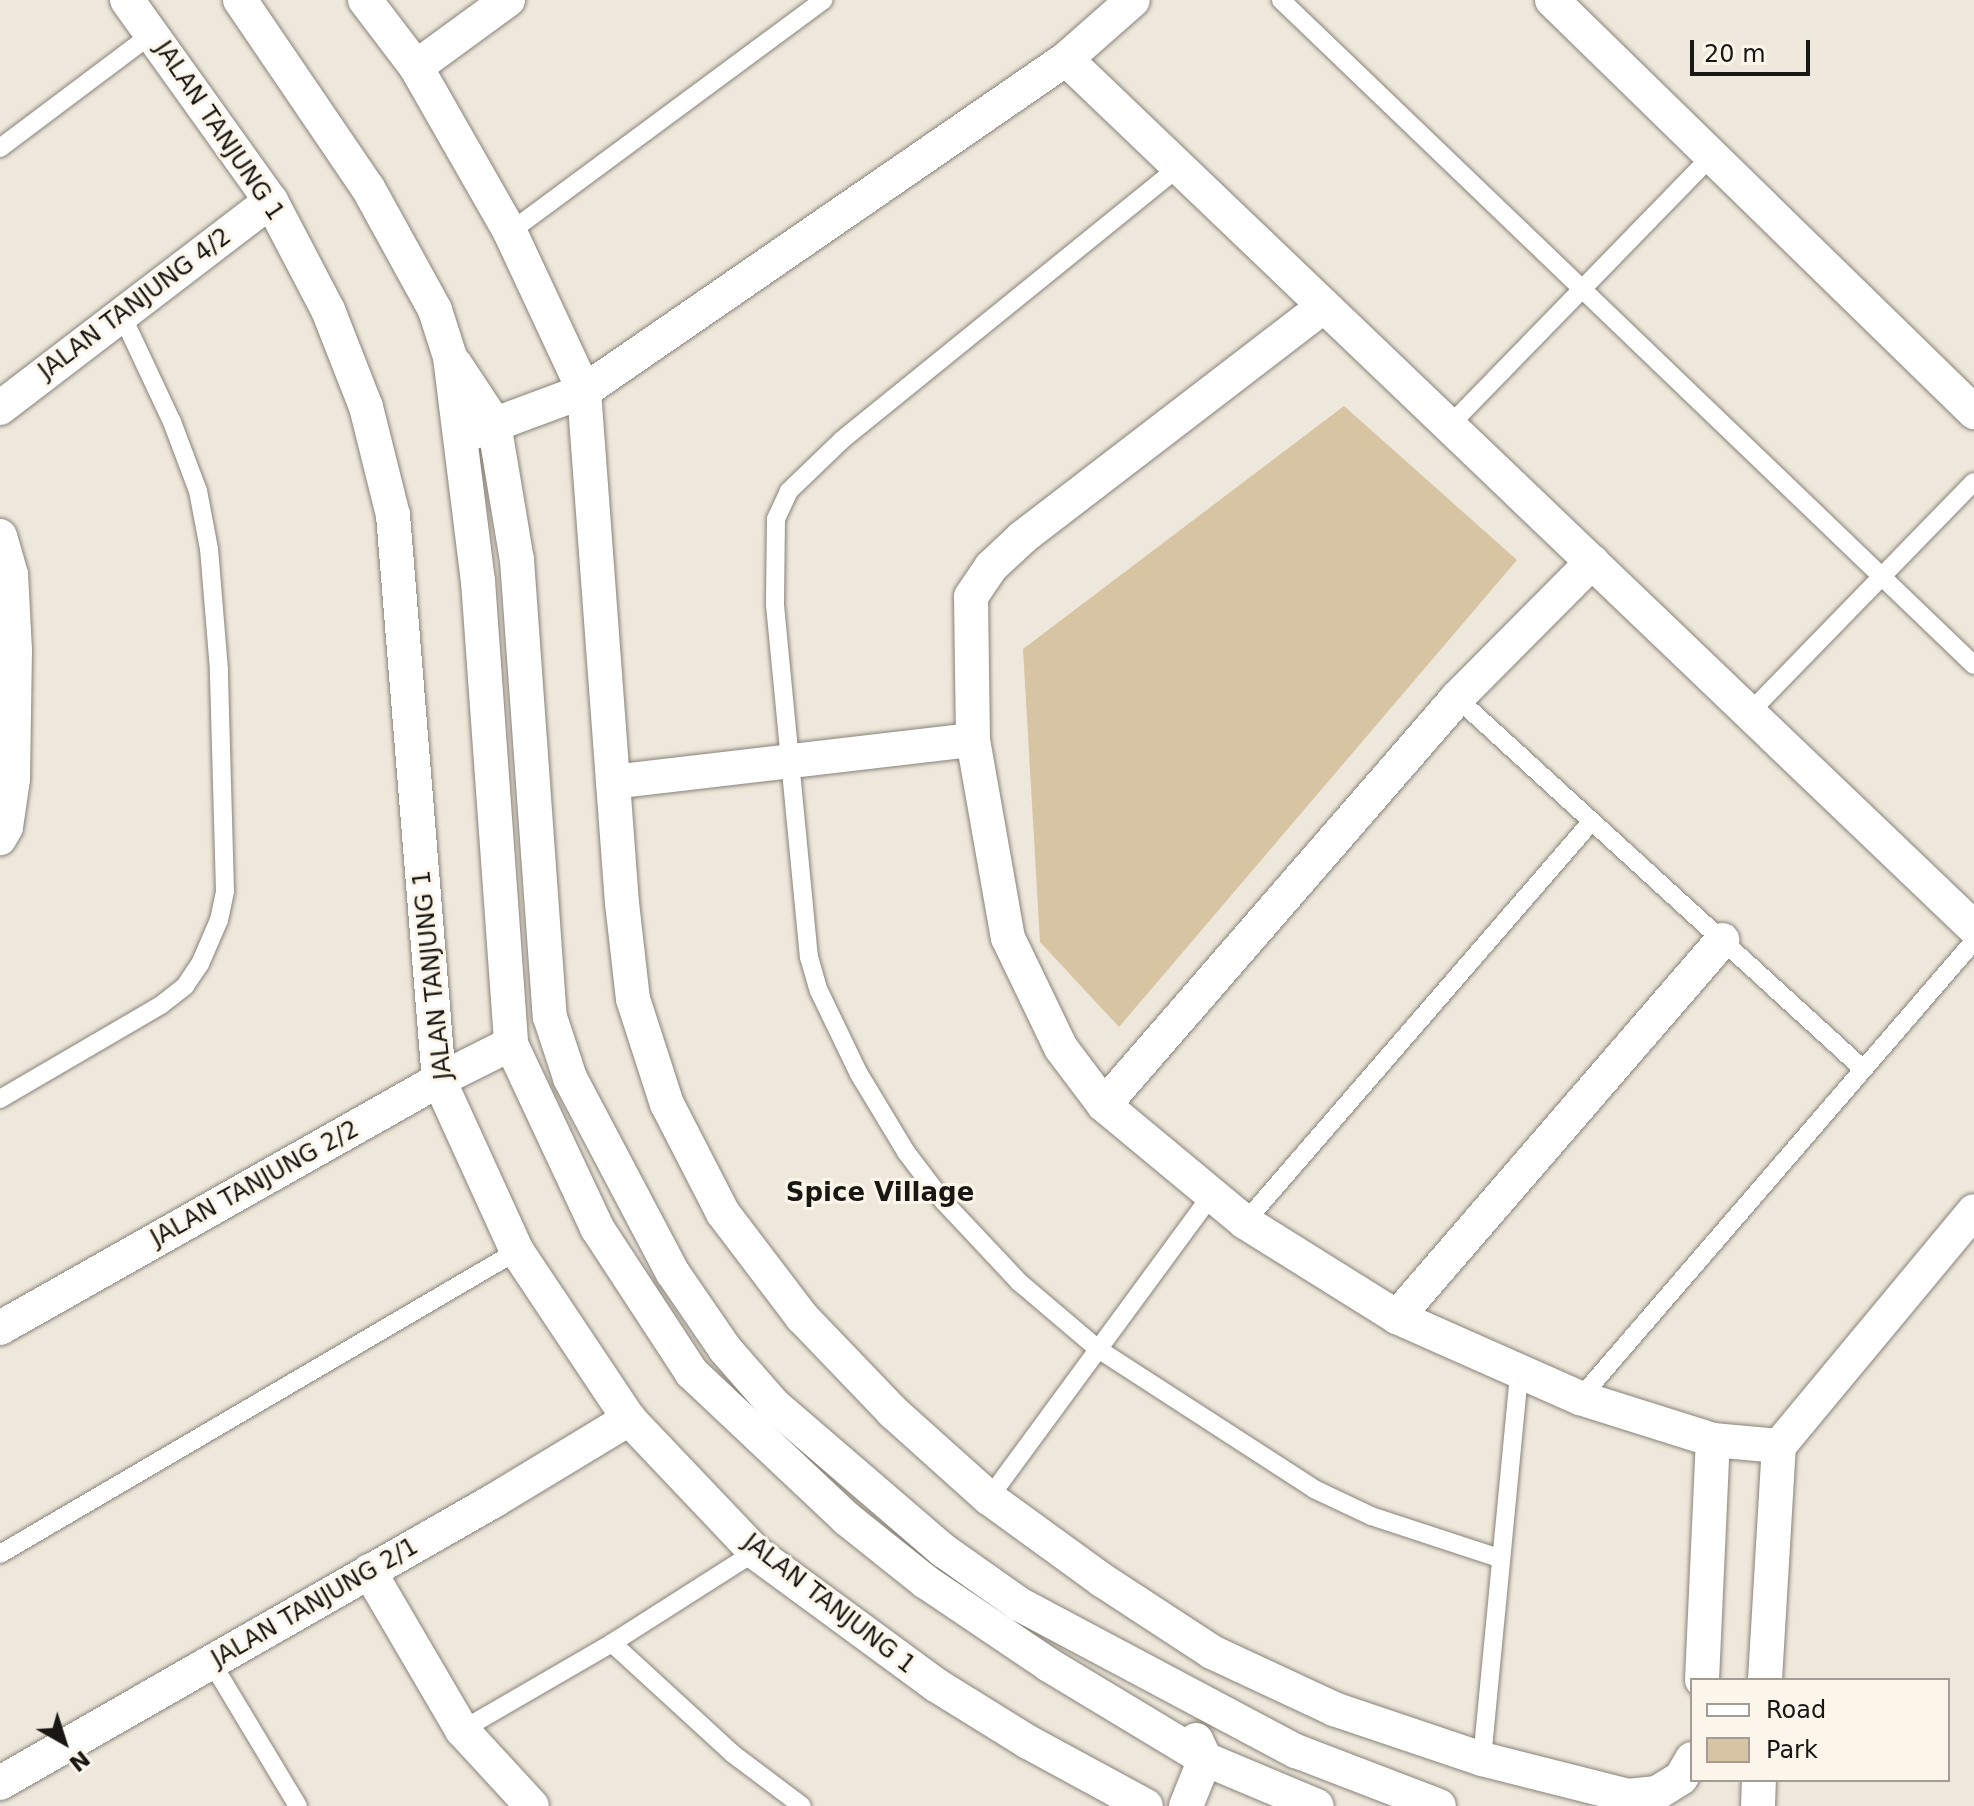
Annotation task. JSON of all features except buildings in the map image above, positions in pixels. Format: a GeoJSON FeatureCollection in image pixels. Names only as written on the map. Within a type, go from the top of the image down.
{"type":"FeatureCollection","features":[{"type":"Feature","properties":{"kind":"street","name":"JALAN TANJUNG 1"},"geometry":{"type":"LineString","coordinates":[[127,0],[271,201],[328,310],[366,407],[393,515],[439,1080],[517,1251],[629,1419],[755,1552],[936,1685],[1028,1742],[1146,1806]]}},
{"type":"Feature","properties":{"kind":"street"},"geometry":{"type":"LineString","coordinates":[[240,0],[368,188],[435,310],[450,357],[478,581],[511,1044],[597,1228],[692,1373],[847,1519],[926,1582],[1049,1665],[1205,1759],[1317,1806]]}},
{"type":"Feature","properties":{"kind":"street"},"geometry":{"type":"LineString","coordinates":[[365,0],[416,67],[510,232],[584,391],[613,782],[633,999],[667,1104],[723,1213],[802,1317],[893,1412],[989,1498],[1102,1580],[1212,1652],[1334,1709],[1482,1759],[1628,1796],[1657,1793],[1681,1778],[1690,1762]]}},
{"type":"Feature","properties":{"kind":"street"},"geometry":{"type":"LineString","coordinates":[[416,67],[508,0]]}},
{"type":"Feature","properties":{"kind":"street"},"geometry":{"type":"LineString","coordinates":[[459,438],[584,391],[1066,59],[1133,0]]}},
{"type":"Feature","properties":{"kind":"street"},"geometry":{"type":"LineString","coordinates":[[1552,0],[1974,412]]}},
{"type":"Feature","properties":{"kind":"street"},"geometry":{"type":"LineString","coordinates":[[1066,59],[1974,928]]}},
{"type":"Feature","properties":{"kind":"street","name":"JALAN TANJUNG 4/2"},"geometry":{"type":"LineString","coordinates":[[0,408],[271,201]]}},
{"type":"Feature","properties":{"kind":"street"},"geometry":{"type":"LineString","coordinates":[[1324,306],[1022,538],[991,567],[971,597],[973,740],[1008,938],[1061,1048],[1104,1105],[1210,1197],[1245,1222],[1397,1317],[1580,1398],[1713,1440],[1779,1446]]}},
{"type":"Feature","properties":{"kind":"street"},"geometry":{"type":"LineString","coordinates":[[450,357],[494,423],[517,560],[550,1017],[570,1078],[673,1273],[725,1349],[774,1405],[944,1551],[1019,1604],[1170,1687],[1268,1736],[1439,1806]]}},
{"type":"Feature","properties":{"kind":"street"},"geometry":{"type":"LineString","coordinates":[[0,536],[11,574],[15,650],[13,779],[6,827],[0,838]]}},
{"type":"Feature","properties":{"kind":"street"},"geometry":{"type":"LineString","coordinates":[[1104,1105],[1457,698],[1592,562]]}},
{"type":"Feature","properties":{"kind":"street"},"geometry":{"type":"LineString","coordinates":[[613,782],[973,740]]}},
{"type":"Feature","properties":{"kind":"street"},"geometry":{"type":"LineString","coordinates":[[1397,1317],[1722,940]]}},
{"type":"Feature","properties":{"kind":"street"},"geometry":{"type":"LineString","coordinates":[[511,1044],[545,973]]}},
{"type":"Feature","properties":{"kind":"street"},"geometry":{"type":"LineString","coordinates":[[511,1044],[570,1078]]}},
{"type":"Feature","properties":{"kind":"street","name":"JALAN TANJUNG 2/2"},"geometry":{"type":"LineString","coordinates":[[0,1328],[439,1080],[511,1044]]}},
{"type":"Feature","properties":{"kind":"street"},"geometry":{"type":"LineString","coordinates":[[1765,1678],[1779,1446],[1974,1211]]}},
{"type":"Feature","properties":{"kind":"street","name":"JALAN TANJUNG 2/1"},"geometry":{"type":"LineString","coordinates":[[0,1783],[629,1419]]}},
{"type":"Feature","properties":{"kind":"street"},"geometry":{"type":"LineString","coordinates":[[1702,1678],[1713,1440]]}},
{"type":"Feature","properties":{"kind":"street"},"geometry":{"type":"LineString","coordinates":[[369,1571],[462,1730],[532,1806]]}},
{"type":"Feature","properties":{"kind":"street"},"geometry":{"type":"LineString","coordinates":[[1170,1687],[1205,1759]]}},
{"type":"Feature","properties":{"kind":"street"},"geometry":{"type":"LineString","coordinates":[[1186,1806],[1205,1759],[1268,1736]]}},
{"type":"Feature","properties":{"kind":"street"},"geometry":{"type":"LineString","coordinates":[[1758,1806],[1759,1782]]}},
{"type":"Feature","properties":{"kind":"lane"},"geometry":{"type":"LineString","coordinates":[[510,232],[824,0]]}},
{"type":"Feature","properties":{"kind":"lane"},"geometry":{"type":"LineString","coordinates":[[1281,0],[1974,665]]}},
{"type":"Feature","properties":{"kind":"lane"},"geometry":{"type":"LineString","coordinates":[[0,148],[153,33]]}},
{"type":"Feature","properties":{"kind":"lane"},"geometry":{"type":"LineString","coordinates":[[1449,426],[1584,291],[1712,156]]}},
{"type":"Feature","properties":{"kind":"lane"},"geometry":{"type":"LineString","coordinates":[[1179,167],[842,440],[789,491],[776,519],[775,575],[809,957],[819,991],[859,1074],[906,1152],[944,1202],[1019,1282],[1098,1349],[1314,1489],[1384,1521],[1499,1558]]}},
{"type":"Feature","properties":{"kind":"lane"},"geometry":{"type":"LineString","coordinates":[[0,1099],[161,1005],[185,986],[213,934],[225,891],[219,670],[209,549],[198,491],[178,436],[121,313]]}},
{"type":"Feature","properties":{"kind":"lane"},"geometry":{"type":"LineString","coordinates":[[1749,713],[1884,578],[1974,482]]}},
{"type":"Feature","properties":{"kind":"lane"},"geometry":{"type":"LineString","coordinates":[[1457,698],[1863,1069]]}},
{"type":"Feature","properties":{"kind":"lane"},"geometry":{"type":"LineString","coordinates":[[1245,1222],[1592,821]]}},
{"type":"Feature","properties":{"kind":"lane"},"geometry":{"type":"LineString","coordinates":[[1580,1398],[1974,941]]}},
{"type":"Feature","properties":{"kind":"lane"},"geometry":{"type":"LineString","coordinates":[[989,1498],[1210,1197]]}},
{"type":"Feature","properties":{"kind":"lane"},"geometry":{"type":"LineString","coordinates":[[0,1554],[517,1251]]}},
{"type":"Feature","properties":{"kind":"lane"},"geometry":{"type":"LineString","coordinates":[[1482,1759],[1519,1372]]}},
{"type":"Feature","properties":{"kind":"lane"},"geometry":{"type":"LineString","coordinates":[[462,1730],[612,1643],[755,1552]]}},
{"type":"Feature","properties":{"kind":"lane"},"geometry":{"type":"LineString","coordinates":[[612,1643],[733,1754],[802,1806]]}},
{"type":"Feature","properties":{"kind":"lane"},"geometry":{"type":"LineString","coordinates":[[212,1663],[298,1806]]}},
{"type":"Feature","properties":{"kind":"green space"},"geometry":{"type":"Polygon","coordinates":[[[1344,406],[1517,560],[1119,1027],[1040,942],[1023,649],[1344,406]]]}},
{"type":"Feature","properties":{"kind":"district","name":"Spice Village"},"geometry":{"type":"Point","coordinates":[880,1193]}}]}
